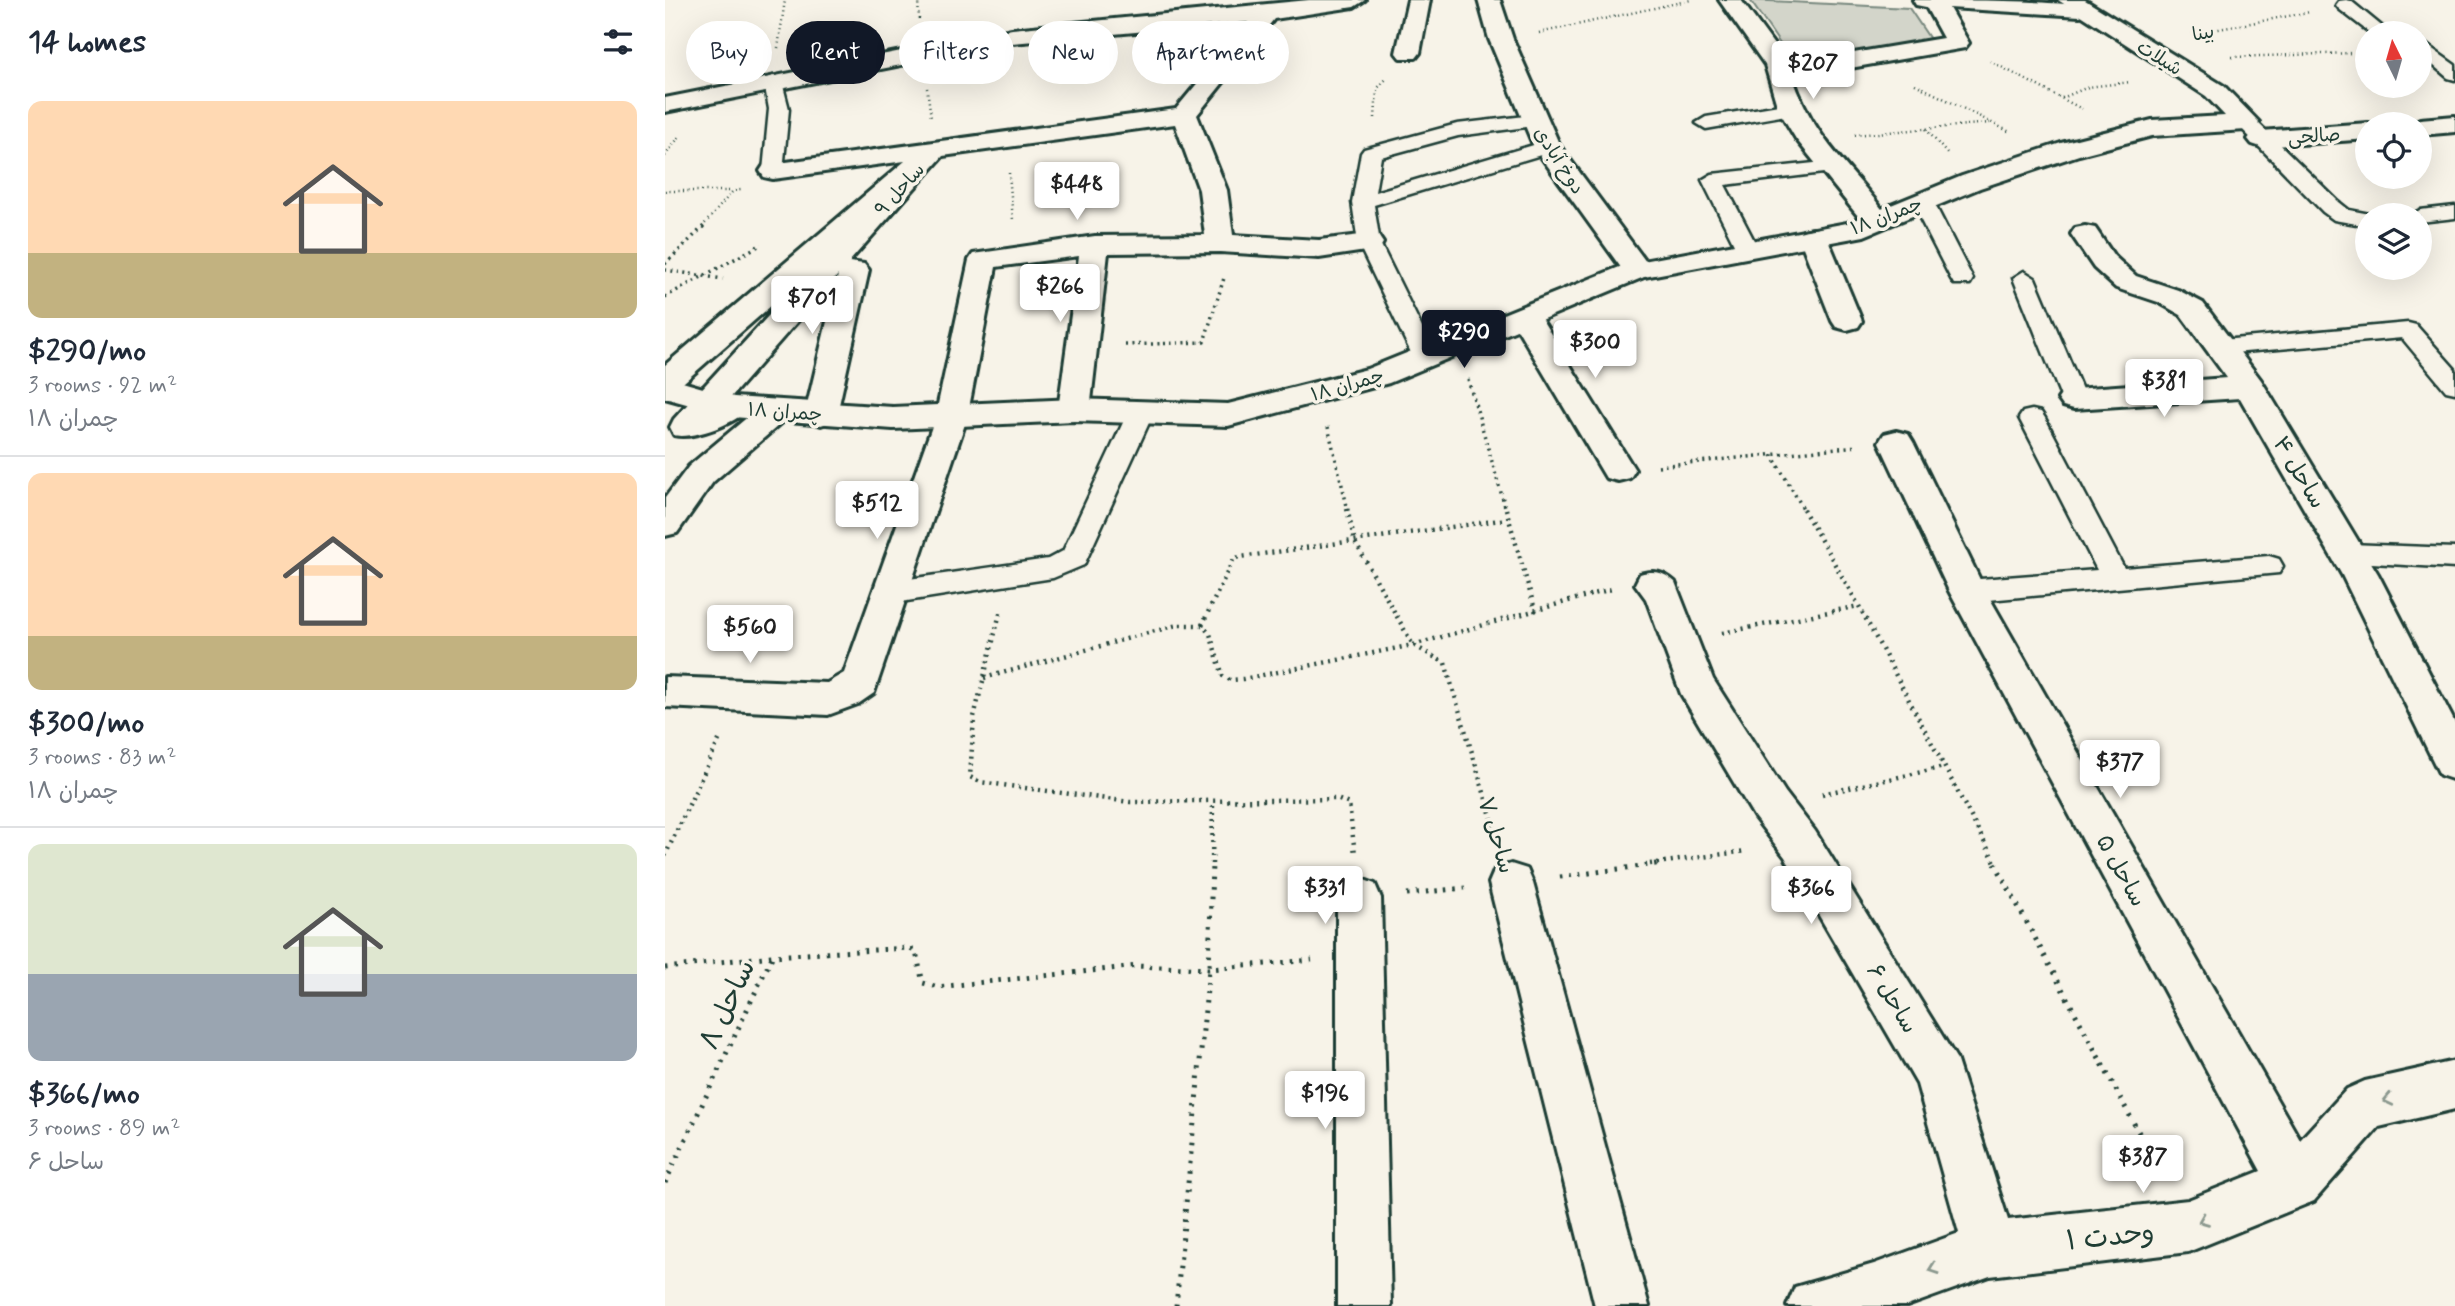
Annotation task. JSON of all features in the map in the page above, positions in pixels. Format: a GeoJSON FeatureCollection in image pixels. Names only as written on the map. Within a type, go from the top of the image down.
{"type":"FeatureCollection","features":[{"type":"Feature","properties":{"kind":"street"},"geometry":{"type":"LineString","coordinates":[[665,105],[1012,36],[1265,7],[1354,0]]}},
{"type":"Feature","properties":{"kind":"street"},"geometry":{"type":"LineString","coordinates":[[1408,53],[1419,0]]}},
{"type":"Feature","properties":{"kind":"street","name":"دوخ آبادی"},"geometry":{"type":"LineString","coordinates":[[1489,0],[1501,39],[1534,121],[1548,147],[1637,270]]}},
{"type":"Feature","properties":{"kind":"street"},"geometry":{"type":"LineString","coordinates":[[1730,0],[1777,65],[1791,110],[1809,139],[1877,220]]}},
{"type":"Feature","properties":{"kind":"street"},"geometry":{"type":"LineString","coordinates":[[1924,0],[2075,4]]}},
{"type":"Feature","properties":{"kind":"street"},"geometry":{"type":"LineString","coordinates":[[1779,73],[1957,43],[1934,1]]}},
{"type":"Feature","properties":{"kind":"street","name":"شیلات"},"geometry":{"type":"LineString","coordinates":[[2075,4],[2215,91],[2254,130]]}},
{"type":"Feature","properties":{"kind":"street"},"geometry":{"type":"LineString","coordinates":[[773,172],[1184,115],[1265,7]]}},
{"type":"Feature","properties":{"kind":"street"},"geometry":{"type":"LineString","coordinates":[[1184,115],[1213,190],[1227,244]]}},
{"type":"Feature","properties":{"kind":"street"},"geometry":{"type":"LineString","coordinates":[[2432,126],[2455,124]]}},
{"type":"Feature","properties":{"kind":"street","name":"چمران ۱۸"},"geometry":{"type":"LineString","coordinates":[[665,384],[733,407],[774,412],[951,418],[1074,410],[1228,415],[1378,376],[1526,318],[1637,270],[1854,230],[1922,201],[2055,155],[2152,128],[2254,130]]}},
{"type":"Feature","properties":{"kind":"street","name":"صالحی"},"geometry":{"type":"LineString","coordinates":[[2254,130],[2355,131]]}},
{"type":"Feature","properties":{"kind":"street","name":"ساحل ۹"},"geometry":{"type":"LineString","coordinates":[[665,384],[935,149]]}},
{"type":"Feature","properties":{"kind":"street","name":"ساحل ۹"},"geometry":{"type":"LineString","coordinates":[[733,407],[687,427],[935,149]]}},
{"type":"Feature","properties":{"kind":"street","name":"ساحل ۴"},"geometry":{"type":"LineString","coordinates":[[2085,234],[2104,262],[2126,282],[2184,303],[2222,347],[2250,387],[2349,554],[2455,764]]}},
{"type":"Feature","properties":{"kind":"street"},"geometry":{"type":"LineString","coordinates":[[1813,237],[1847,321]]}},
{"type":"Feature","properties":{"kind":"street"},"geometry":{"type":"LineString","coordinates":[[665,692],[828,699],[844,694],[860,682],[888,593],[951,418],[983,260],[1095,245],[1227,244],[1319,248],[1369,243]]}},
{"type":"Feature","properties":{"kind":"street"},"geometry":{"type":"LineString","coordinates":[[1074,410],[1095,245]]}},
{"type":"Feature","properties":{"kind":"street"},"geometry":{"type":"LineString","coordinates":[[821,414],[853,270]]}},
{"type":"Feature","properties":{"kind":"street"},"geometry":{"type":"LineString","coordinates":[[1526,318],[1618,470]]}},
{"type":"Feature","properties":{"kind":"street"},"geometry":{"type":"LineString","coordinates":[[2074,399],[2250,387]]}},
{"type":"Feature","properties":{"kind":"street"},"geometry":{"type":"LineString","coordinates":[[665,524],[701,474],[774,412]]}},
{"type":"Feature","properties":{"kind":"street","name":"ساحل ۵"},"geometry":{"type":"LineString","coordinates":[[1896,442],[1967,591],[2296,1183]]}},
{"type":"Feature","properties":{"kind":"street","name":"ساحل ۶"},"geometry":{"type":"LineString","coordinates":[[1653,584],[1662,592],[1695,683],[1770,805],[1800,844],[1939,1075],[1990,1249]]}},
{"type":"Feature","properties":{"kind":"street","name":"ساحل ۷"},"geometry":{"type":"LineString","coordinates":[[1511,883],[1622,1306]]}},
{"type":"Feature","properties":{"kind":"street"},"geometry":{"type":"LineString","coordinates":[[1359,898],[1364,1306]]}},
{"type":"Feature","properties":{"kind":"street","name":"وحدت ۱"},"geometry":{"type":"LineString","coordinates":[[1814,1306],[1874,1291],[1990,1249],[2188,1226],[2296,1183],[2365,1106],[2455,1085]]}},
{"type":"Feature","properties":{"kind":"lane"},"geometry":{"type":"LineString","coordinates":[[2345,5],[2366,21]]}},
{"type":"Feature","properties":{"kind":"lane"},"geometry":{"type":"LineString","coordinates":[[2433,56],[2455,75]]}},
{"type":"Feature","properties":{"kind":"lane"},"geometry":{"type":"LineString","coordinates":[[773,82],[779,109],[773,172]]}},
{"type":"Feature","properties":{"kind":"lane"},"geometry":{"type":"LineString","coordinates":[[1706,123],[1791,110]]}},
{"type":"Feature","properties":{"kind":"lane"},"geometry":{"type":"LineString","coordinates":[[1425,358],[1369,243],[1363,202],[1371,153],[1457,130],[1534,121]]}},
{"type":"Feature","properties":{"kind":"lane"},"geometry":{"type":"LineString","coordinates":[[2254,130],[2331,207],[2342,215],[2355,218]]}},
{"type":"Feature","properties":{"kind":"lane"},"geometry":{"type":"LineString","coordinates":[[1363,202],[1548,147]]}},
{"type":"Feature","properties":{"kind":"lane"},"geometry":{"type":"LineString","coordinates":[[1747,248],[1712,180],[1833,167]]}},
{"type":"Feature","properties":{"kind":"lane"},"geometry":{"type":"LineString","coordinates":[[1922,201],[1962,279]]}},
{"type":"Feature","properties":{"kind":"lane"},"geometry":{"type":"LineString","coordinates":[[2438,214],[2455,229]]}},
{"type":"Feature","properties":{"kind":"lane"},"geometry":{"type":"LineString","coordinates":[[2024,278],[2074,399]]}},
{"type":"Feature","properties":{"kind":"lane"},"geometry":{"type":"LineString","coordinates":[[2222,347],[2408,330],[2455,385]]}},
{"type":"Feature","properties":{"kind":"lane"},"geometry":{"type":"LineString","coordinates":[[888,593],[1062,566],[1074,558],[1140,414]]}},
{"type":"Feature","properties":{"kind":"lane"},"geometry":{"type":"LineString","coordinates":[[2032,418],[2115,577]]}},
{"type":"Feature","properties":{"kind":"lane"},"geometry":{"type":"LineString","coordinates":[[2349,554],[2455,558]]}},
{"type":"Feature","properties":{"kind":"lane"},"geometry":{"type":"LineString","coordinates":[[1967,591],[2269,566]]}},
{"type":"Feature","properties":{"kind":"path"},"geometry":{"type":"LineString","coordinates":[[773,82],[785,0]]}},
{"type":"Feature","properties":{"kind":"path"},"geometry":{"type":"LineString","coordinates":[[1501,39],[1580,26],[1691,0]]}},
{"type":"Feature","properties":{"kind":"path","name":"بینا"},"geometry":{"type":"LineString","coordinates":[[2139,44],[2345,5]]}},
{"type":"Feature","properties":{"kind":"path"},"geometry":{"type":"LineString","coordinates":[[1957,43],[2061,98],[2088,87],[2188,75]]}},
{"type":"Feature","properties":{"kind":"path"},"geometry":{"type":"LineString","coordinates":[[1371,153],[1377,89],[1408,53]]}},
{"type":"Feature","properties":{"kind":"path"},"geometry":{"type":"LineString","coordinates":[[2162,59],[2355,53]]}},
{"type":"Feature","properties":{"kind":"path"},"geometry":{"type":"LineString","coordinates":[[1867,60],[2055,155]]}},
{"type":"Feature","properties":{"kind":"path"},"geometry":{"type":"LineString","coordinates":[[1809,139],[1991,123]]}},
{"type":"Feature","properties":{"kind":"path"},"geometry":{"type":"LineString","coordinates":[[1006,141],[1016,255]]}},
{"type":"Feature","properties":{"kind":"path"},"geometry":{"type":"LineString","coordinates":[[665,191],[733,191],[767,187],[773,172]]}},
{"type":"Feature","properties":{"kind":"path"},"geometry":{"type":"LineString","coordinates":[[665,264],[694,237],[733,191]]}},
{"type":"Feature","properties":{"kind":"path"},"geometry":{"type":"LineString","coordinates":[[1083,347],[1204,342],[1227,244]]}},
{"type":"Feature","properties":{"kind":"path"},"geometry":{"type":"LineString","coordinates":[[1458,345],[1535,613]]}},
{"type":"Feature","properties":{"kind":"path"},"geometry":{"type":"LineString","coordinates":[[1320,393],[1355,542],[1413,645]]}},
{"type":"Feature","properties":{"kind":"path"},"geometry":{"type":"LineString","coordinates":[[1618,470],[1896,442]]}},
{"type":"Feature","properties":{"kind":"path"},"geometry":{"type":"LineString","coordinates":[[1772,454],[1859,606],[2188,1226]]}},
{"type":"Feature","properties":{"kind":"path"},"geometry":{"type":"LineString","coordinates":[[1202,625],[1234,558],[1507,520]]}},
{"type":"Feature","properties":{"kind":"path"},"geometry":{"type":"LineString","coordinates":[[1010,575],[983,678],[968,761],[970,777],[980,782],[1130,802],[1213,803],[1337,799],[1349,804],[1359,898],[1511,883],[1800,844]]}},
{"type":"Feature","properties":{"kind":"path"},"geometry":{"type":"LineString","coordinates":[[1202,625],[1210,635],[1223,676],[1230,680],[1413,645],[1535,613],[1633,583],[1653,584]]}},
{"type":"Feature","properties":{"kind":"path"},"geometry":{"type":"LineString","coordinates":[[1680,642],[1859,606]]}},
{"type":"Feature","properties":{"kind":"path"},"geometry":{"type":"LineString","coordinates":[[983,678],[1177,625],[1202,625]]}},
{"type":"Feature","properties":{"kind":"path","name":"ساحل ۷"},"geometry":{"type":"LineString","coordinates":[[1413,645],[1445,663],[1511,883]]}},
{"type":"Feature","properties":{"kind":"path"},"geometry":{"type":"LineString","coordinates":[[665,856],[740,695]]}},
{"type":"Feature","properties":{"kind":"path"},"geometry":{"type":"LineString","coordinates":[[1770,805],[1944,767]]}},
{"type":"Feature","properties":{"kind":"path"},"geometry":{"type":"LineString","coordinates":[[1176,1306],[1209,969],[1213,803]]}},
{"type":"Feature","properties":{"kind":"path"},"geometry":{"type":"LineString","coordinates":[[665,968],[772,956],[909,948],[916,952],[923,983],[938,987],[1137,966],[1209,969],[1358,956]]}},
{"type":"Feature","properties":{"kind":"path","name":"ساحل ۸"},"geometry":{"type":"LineString","coordinates":[[665,1183],[772,956]]}},
{"type":"Feature","properties":{"kind":"shaded area"},"geometry":{"type":"Polygon","coordinates":[[[1750,0],[1909,8],[1934,45],[1830,60],[1827,51],[1787,54],[1750,0]]]}}]}
